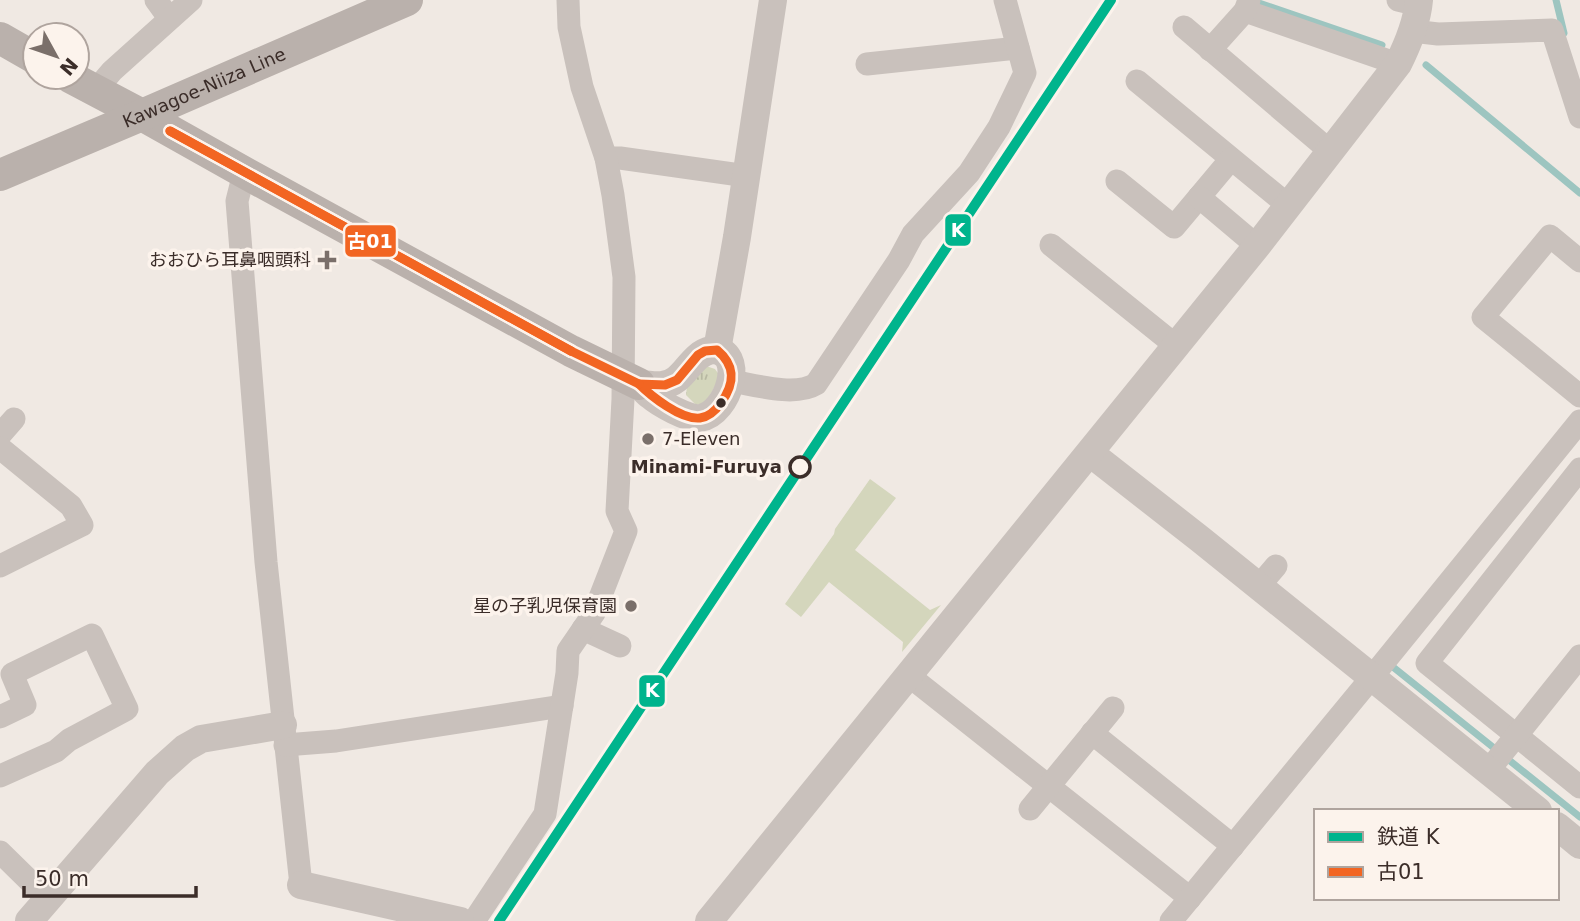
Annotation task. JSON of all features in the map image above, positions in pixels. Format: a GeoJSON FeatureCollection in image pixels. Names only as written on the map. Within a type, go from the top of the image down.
{"type":"FeatureCollection","features":[{"type":"Feature","properties":{"kind":"main road","name":"Kawagoe-Niiza Line"},"geometry":{"type":"LineString","coordinates":[[0,175],[407,0]]}},
{"type":"Feature","properties":{"kind":"main road"},"geometry":{"type":"LineString","coordinates":[[0,38],[21,50]]}},
{"type":"Feature","properties":{"kind":"main road"},"geometry":{"type":"LineString","coordinates":[[91,89],[571,351],[631,380]]}},
{"type":"Feature","properties":{"kind":"street"},"geometry":{"type":"LineString","coordinates":[[91,80],[112,71],[163,9],[191,0]]}},
{"type":"Feature","properties":{"kind":"street"},"geometry":{"type":"LineString","coordinates":[[474,921],[545,814],[568,651],[594,613],[626,531],[617,511],[631,380],[624,277],[606,158],[582,87],[569,27],[568,0]]}},
{"type":"Feature","properties":{"kind":"street"},"geometry":{"type":"LineString","coordinates":[[717,350],[747,176],[773,0]]}},
{"type":"Feature","properties":{"kind":"street"},"geometry":{"type":"LineString","coordinates":[[732,381],[774,389],[797,390],[813,387],[900,260],[913,233],[969,173],[999,127],[1025,73],[1005,0]]}},
{"type":"Feature","properties":{"kind":"street"},"geometry":{"type":"LineString","coordinates":[[1210,50],[1247,6],[1398,64]]}},
{"type":"Feature","properties":{"kind":"street"},"geometry":{"type":"LineString","coordinates":[[709,921],[1289,206],[1398,64],[1407,47],[1412,9]]}},
{"type":"Feature","properties":{"kind":"street"},"geometry":{"type":"LineString","coordinates":[[1412,9],[1438,34],[1552,30],[1580,117]]}},
{"type":"Feature","properties":{"kind":"street"},"geometry":{"type":"LineString","coordinates":[[1184,27],[1330,151]]}},
{"type":"Feature","properties":{"kind":"street"},"geometry":{"type":"LineString","coordinates":[[867,64],[1018,48]]}},
{"type":"Feature","properties":{"kind":"street"},"geometry":{"type":"LineString","coordinates":[[1137,81],[1289,206]]}},
{"type":"Feature","properties":{"kind":"street"},"geometry":{"type":"LineString","coordinates":[[606,158],[747,176]]}},
{"type":"Feature","properties":{"kind":"street"},"geometry":{"type":"LineString","coordinates":[[1117,181],[1174,228],[1231,159]]}},
{"type":"Feature","properties":{"kind":"street"},"geometry":{"type":"LineString","coordinates":[[247,174],[237,201],[265,549],[300,885],[460,921]]}},
{"type":"Feature","properties":{"kind":"street"},"geometry":{"type":"LineString","coordinates":[[1199,197],[1257,246]]}},
{"type":"Feature","properties":{"kind":"street"},"geometry":{"type":"LineString","coordinates":[[1580,261],[1550,236],[1483,317],[1580,396]]}},
{"type":"Feature","properties":{"kind":"street"},"geometry":{"type":"LineString","coordinates":[[1051,245],[1175,345]]}},
{"type":"Feature","properties":{"kind":"street"},"geometry":{"type":"LineString","coordinates":[[631,380],[665,385],[677,380],[698,355],[717,350]]}},
{"type":"Feature","properties":{"kind":"street"},"geometry":{"type":"LineString","coordinates":[[631,380],[651,396],[688,417],[707,416],[716,410],[732,381],[729,362],[717,350]]}},
{"type":"Feature","properties":{"kind":"street"},"geometry":{"type":"LineString","coordinates":[[677,380],[684,405],[701,418]]}},
{"type":"Feature","properties":{"kind":"street"},"geometry":{"type":"LineString","coordinates":[[1171,921],[1580,421]]}},
{"type":"Feature","properties":{"kind":"street"},"geometry":{"type":"LineString","coordinates":[[0,448],[71,506],[82,525],[0,566]]}},
{"type":"Feature","properties":{"kind":"street"},"geometry":{"type":"LineString","coordinates":[[1090,453],[1268,576],[1372,677],[1536,809]]}},
{"type":"Feature","properties":{"kind":"street"},"geometry":{"type":"LineString","coordinates":[[1580,469],[1427,663],[1580,787]]}},
{"type":"Feature","properties":{"kind":"street"},"geometry":{"type":"LineString","coordinates":[[583,629],[620,646]]}},
{"type":"Feature","properties":{"kind":"street"},"geometry":{"type":"LineString","coordinates":[[0,716],[25,705],[12,674],[92,635],[127,709],[69,740],[56,751],[0,776]]}},
{"type":"Feature","properties":{"kind":"street"},"geometry":{"type":"LineString","coordinates":[[1488,771],[1580,656]]}},
{"type":"Feature","properties":{"kind":"street"},"geometry":{"type":"LineString","coordinates":[[908,675],[1190,898]]}},
{"type":"Feature","properties":{"kind":"street"},"geometry":{"type":"LineString","coordinates":[[29,921],[157,773],[185,748],[201,739],[284,735],[336,741],[562,706]]}},
{"type":"Feature","properties":{"kind":"street"},"geometry":{"type":"LineString","coordinates":[[1030,809],[1113,708]]}},
{"type":"Feature","properties":{"kind":"street"},"geometry":{"type":"LineString","coordinates":[[1092,733],[1233,846]]}},
{"type":"Feature","properties":{"kind":"street"},"geometry":{"type":"LineString","coordinates":[[1559,828],[1580,845]]}},
{"type":"Feature","properties":{"kind":"street"},"geometry":{"type":"LineString","coordinates":[[0,852],[49,900]]}},
{"type":"Feature","properties":{"kind":"green space"},"geometry":{"type":"Polygon","coordinates":[[[706,366],[715,369],[720,376],[705,405],[695,404],[686,395],[687,386],[706,366]]]}},
{"type":"Feature","properties":{"kind":"green space"},"geometry":{"type":"Polygon","coordinates":[[[870,479],[896,498],[855,550],[930,610],[941,605],[902,652],[903,642],[829,582],[801,617],[785,604],[870,479]]]}},
{"type":"Feature","properties":{"kind":"waterway"},"geometry":{"type":"LineString","coordinates":[[1556,0],[1564,33]]}},
{"type":"Feature","properties":{"kind":"waterway"},"geometry":{"type":"LineString","coordinates":[[1253,1],[1382,45]]}},
{"type":"Feature","properties":{"kind":"waterway"},"geometry":{"type":"LineString","coordinates":[[1426,65],[1580,193]]}},
{"type":"Feature","properties":{"kind":"waterway"},"geometry":{"type":"LineString","coordinates":[[1393,667],[1580,817]]}},
{"type":"Feature","properties":{"kind":"rail line","name":"K"},"geometry":{"type":"LineString","coordinates":[[499,921],[1111,0]]}},
{"type":"Feature","properties":{"kind":"transit line","name":"古01"},"geometry":{"type":"LineString","coordinates":[[170,131],[571,351]]}},
{"type":"Feature","properties":{"kind":"transit line","name":"古01"},"geometry":{"type":"LineString","coordinates":[[170,131],[571,351]]}},
{"type":"Feature","properties":{"kind":"transit line","name":"古01"},"geometry":{"type":"LineString","coordinates":[[717,350],[728,362],[731,382],[721,403],[715,411],[706,416],[692,418],[684,415],[659,401],[639,384],[665,385],[677,380],[698,355],[717,350]]}},
{"type":"Feature","properties":{"kind":"transit line","name":"古01"},"geometry":{"type":"LineString","coordinates":[[571,351],[639,384]]}},
{"type":"Feature","properties":{"kind":"place","name":"おおひら耳鼻咽頭科"},"geometry":{"type":"Point","coordinates":[327,260]}},
{"type":"Feature","properties":{"kind":"place","name":"7-Eleven"},"geometry":{"type":"Point","coordinates":[648,439]}},
{"type":"Feature","properties":{"kind":"place","name":"Minami-Furuya"},"geometry":{"type":"Point","coordinates":[800,467]}},
{"type":"Feature","properties":{"kind":"place","name":"星の子乳児保育園"},"geometry":{"type":"Point","coordinates":[631,606]}}]}
